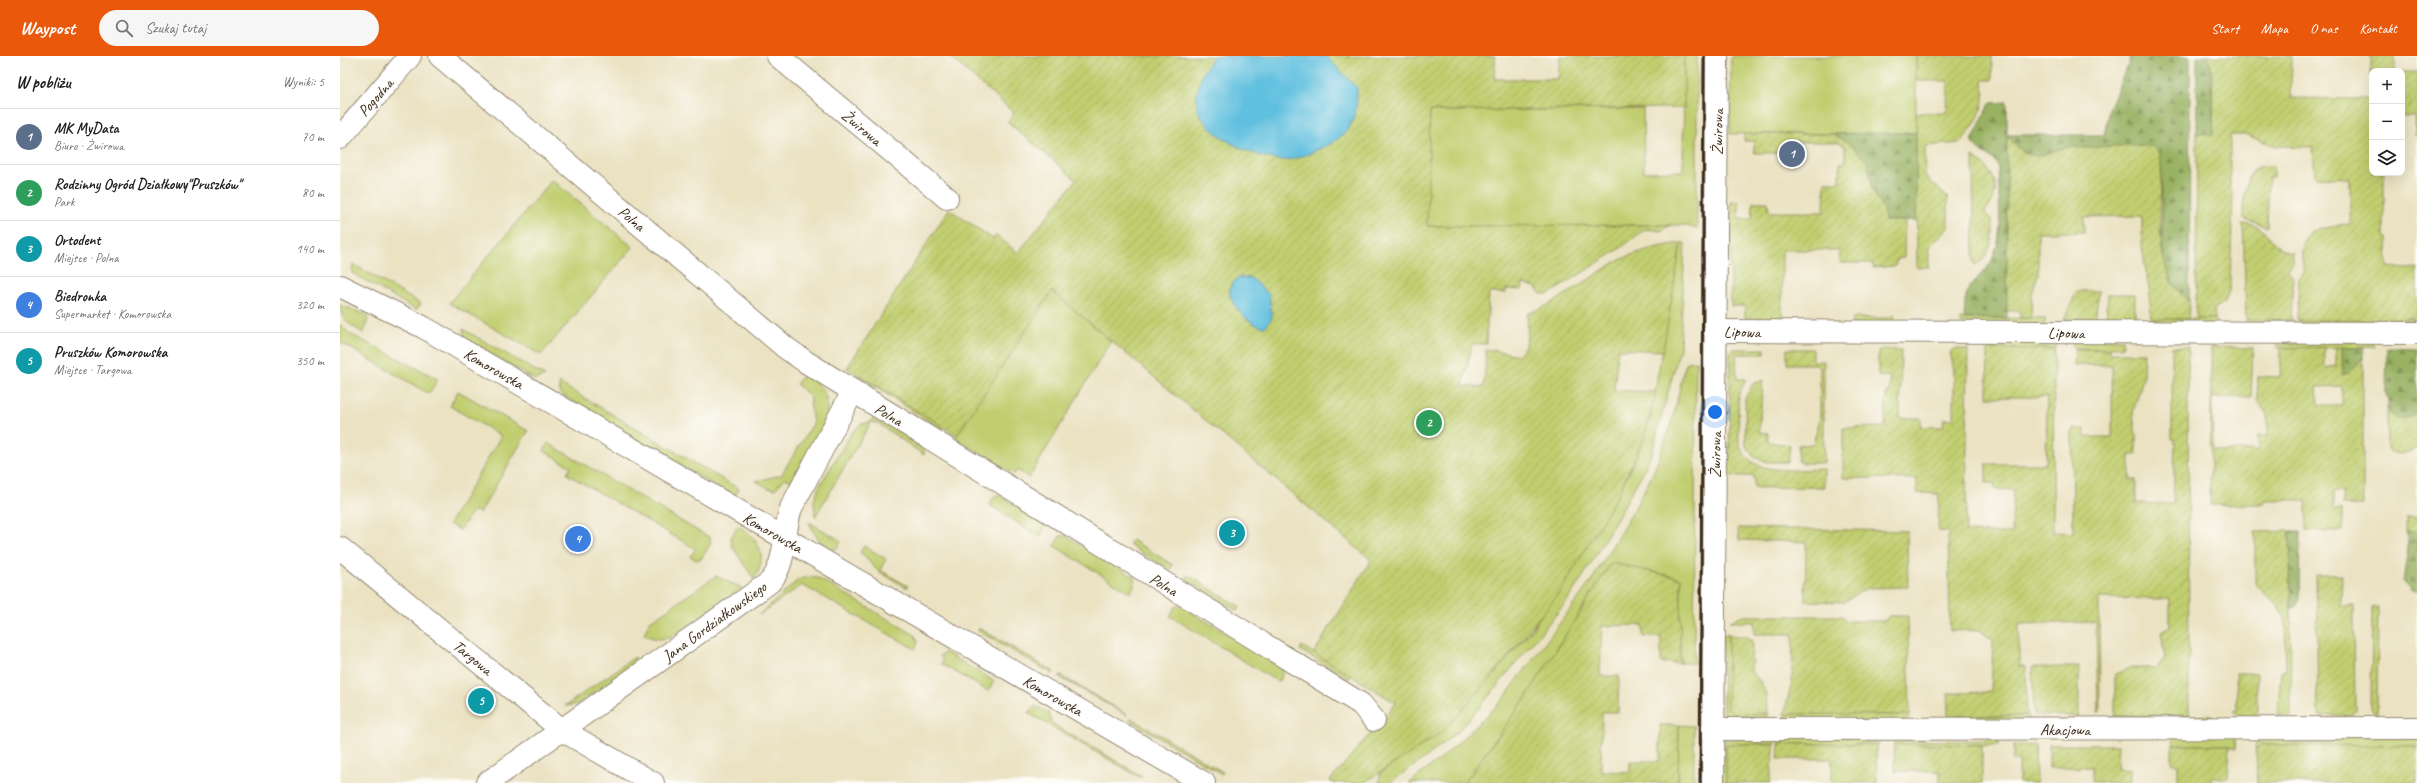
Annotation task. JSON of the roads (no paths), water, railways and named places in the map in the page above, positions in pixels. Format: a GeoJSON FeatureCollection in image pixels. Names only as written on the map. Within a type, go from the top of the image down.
{"type":"FeatureCollection","features":[{"type":"Feature","properties":{"kind":"street","name":"Pogodna"},"geometry":{"type":"LineString","coordinates":[[340,138],[410,56]]}},
{"type":"Feature","properties":{"kind":"street","name":"Polna"},"geometry":{"type":"LineString","coordinates":[[440,56],[786,348],[853,391],[1361,704],[1374,720]]}},
{"type":"Feature","properties":{"kind":"street","name":"Żwirowa"},"geometry":{"type":"LineString","coordinates":[[778,56],[946,198]]}},
{"type":"Feature","properties":{"kind":"street","name":"Żwirowa"},"geometry":{"type":"LineString","coordinates":[[1713,783],[1718,56]]}},
{"type":"Feature","properties":{"kind":"street","name":"Komorowska"},"geometry":{"type":"LineString","coordinates":[[340,286],[423,327],[1204,783]]}},
{"type":"Feature","properties":{"kind":"street","name":"Lipowa"},"geometry":{"type":"LineString","coordinates":[[1715,331],[2417,333]]}},
{"type":"Feature","properties":{"kind":"street","name":"Jana Gordziałkowskiego"},"geometry":{"type":"LineString","coordinates":[[487,783],[770,582],[780,563],[787,519],[796,498],[853,391]]}},
{"type":"Feature","properties":{"kind":"street","name":"Targowa"},"geometry":{"type":"LineString","coordinates":[[340,548],[562,730],[653,783]]}},
{"type":"Feature","properties":{"kind":"street","name":"Akacjowa"},"geometry":{"type":"LineString","coordinates":[[1713,729],[2417,728]]}},
{"type":"Feature","properties":{"kind":"water"},"geometry":{"type":"Polygon","coordinates":[[[1214,56],[1326,56],[1357,88],[1356,110],[1350,126],[1338,139],[1306,155],[1293,159],[1273,159],[1249,152],[1236,146],[1224,139],[1205,122],[1199,113],[1197,106],[1196,99],[1199,83],[1202,75],[1214,56]]]}},
{"type":"Feature","properties":{"kind":"water"},"geometry":{"type":"Polygon","coordinates":[[[1240,277],[1251,278],[1269,294],[1272,318],[1265,327],[1259,326],[1246,318],[1231,298],[1231,285],[1240,277]]]}},
{"type":"Feature","properties":{"kind":"railway"},"geometry":{"type":"LineString","coordinates":[[1700,783],[1704,56]]}},
{"type":"Feature","properties":{"kind":"place","name":"MK MyData"},"geometry":{"type":"Point","coordinates":[1792,154]}},
{"type":"Feature","properties":{"kind":"place","name":"Rodzinny Ogród Działkowy\"Pruszków\""},"geometry":{"type":"Point","coordinates":[1429,423]}},
{"type":"Feature","properties":{"kind":"place","name":"Ortodent"},"geometry":{"type":"Point","coordinates":[1232,533]}},
{"type":"Feature","properties":{"kind":"place","name":"Biedronka"},"geometry":{"type":"Point","coordinates":[578,539]}},
{"type":"Feature","properties":{"kind":"place","name":"Pruszków Komorowska"},"geometry":{"type":"Point","coordinates":[481,701]}}]}
